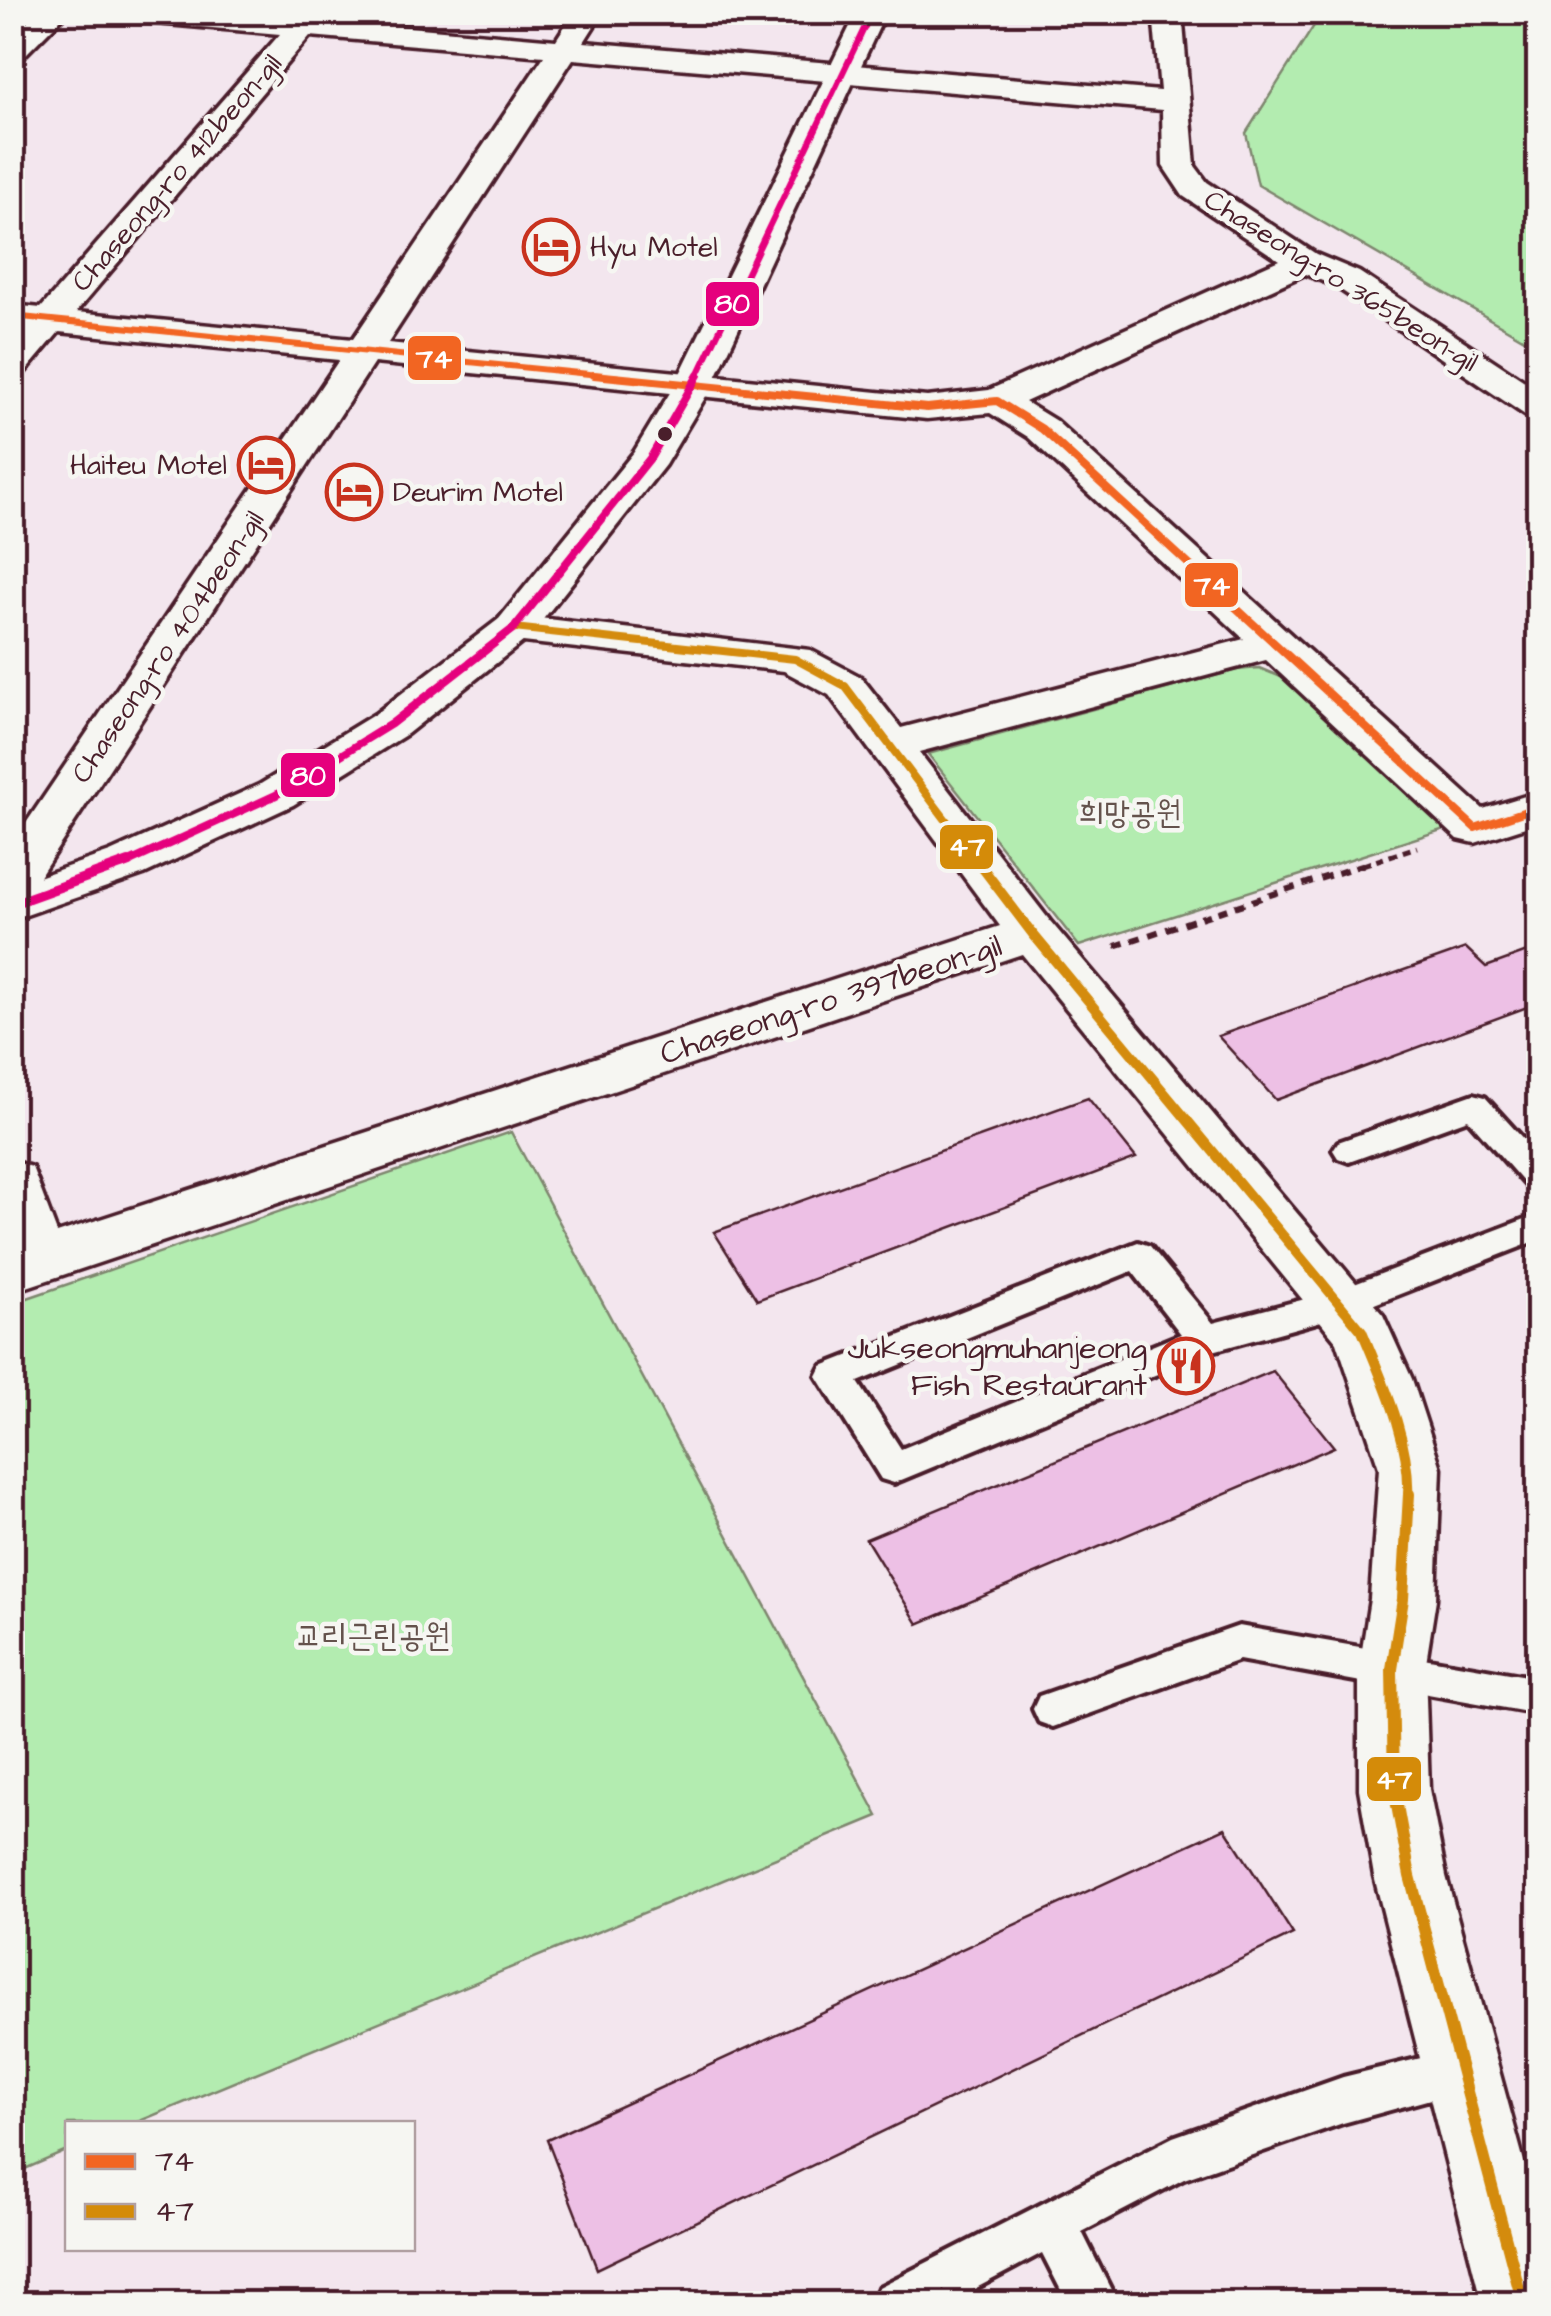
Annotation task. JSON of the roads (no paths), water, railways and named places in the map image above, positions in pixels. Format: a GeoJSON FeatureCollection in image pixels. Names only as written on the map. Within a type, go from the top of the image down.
{"type":"FeatureCollection","features":[{"type":"Feature","properties":{"kind":"street"},"geometry":{"type":"LineString","coordinates":[[12,51],[54,12]]}},
{"type":"Feature","properties":{"kind":"street"},"geometry":{"type":"LineString","coordinates":[[132,12],[1177,102]]}},
{"type":"Feature","properties":{"kind":"street","name":"Chaseong-ro 404beon-gil"},"geometry":{"type":"LineString","coordinates":[[12,881],[588,12]]}},
{"type":"Feature","properties":{"kind":"street"},"geometry":{"type":"LineString","coordinates":[[12,904],[128,864],[276,795],[390,724],[514,628],[650,458],[692,386],[872,12]]}},
{"type":"Feature","properties":{"kind":"street","name":"Chaseong-ro 365beon-gil"},"geometry":{"type":"LineString","coordinates":[[1167,12],[1179,166],[1195,189],[1304,261],[1347,279],[1538,408]]}},
{"type":"Feature","properties":{"kind":"street","name":"Chaseong-ro 412beon-gil"},"geometry":{"type":"LineString","coordinates":[[12,364],[302,27]]}},
{"type":"Feature","properties":{"kind":"street"},"geometry":{"type":"LineString","coordinates":[[12,316],[927,408],[997,401],[1304,261]]}},
{"type":"Feature","properties":{"kind":"street"},"geometry":{"type":"LineString","coordinates":[[997,401],[1042,429],[1475,828],[1538,807]]}},
{"type":"Feature","properties":{"kind":"street","name":"Chaseong-ro 397beon-gil"},"geometry":{"type":"LineString","coordinates":[[25,1266],[1045,949],[845,686],[795,659],[514,628]]}},
{"type":"Feature","properties":{"kind":"street"},"geometry":{"type":"LineString","coordinates":[[890,745],[1275,644]]}},
{"type":"Feature","properties":{"kind":"street"},"geometry":{"type":"LineString","coordinates":[[1045,949],[1342,1303],[1362,1332],[1382,1379],[1410,1468],[1404,1599],[1392,1669],[1394,1789],[1410,1876],[1462,2070],[1520,2214],[1523,2304]]}},
{"type":"Feature","properties":{"kind":"street"},"geometry":{"type":"LineString","coordinates":[[12,1181],[25,1266]]}},
{"type":"Feature","properties":{"kind":"lane"},"geometry":{"type":"LineString","coordinates":[[1349,1150],[1474,1105],[1538,1176]]}},
{"type":"Feature","properties":{"kind":"lane"},"geometry":{"type":"LineString","coordinates":[[1205,1340],[1138,1256],[835,1376],[894,1468],[1205,1340],[1342,1303],[1538,1227]]}},
{"type":"Feature","properties":{"kind":"lane"},"geometry":{"type":"LineString","coordinates":[[1053,1709],[1238,1644],[1272,1646],[1538,1696]]}},
{"type":"Feature","properties":{"kind":"lane"},"geometry":{"type":"LineString","coordinates":[[896,2304],[1174,2160],[1343,2100],[1462,2070]]}},
{"type":"Feature","properties":{"kind":"lane"},"geometry":{"type":"LineString","coordinates":[[1050,2222],[1094,2304]]}},
{"type":"Feature","properties":{"kind":"place","name":"Hyu Motel"},"geometry":{"type":"Point","coordinates":[551,247]}},
{"type":"Feature","properties":{"kind":"place","name":"Haiteu Motel"},"geometry":{"type":"Point","coordinates":[266,465]}},
{"type":"Feature","properties":{"kind":"place","name":"Deurim Motel"},"geometry":{"type":"Point","coordinates":[354,492]}},
{"type":"Feature","properties":{"kind":"place","name":"Jukseongmuhanjeong Fish Restaurant"},"geometry":{"type":"Point","coordinates":[1186,1366]}},
{"type":"Feature","properties":{"kind":"park label","name":"희망공원"},"geometry":{"type":"Point","coordinates":[1130,813]}},
{"type":"Feature","properties":{"kind":"park label","name":"교리근린공원"},"geometry":{"type":"Point","coordinates":[373,1636]}}]}
